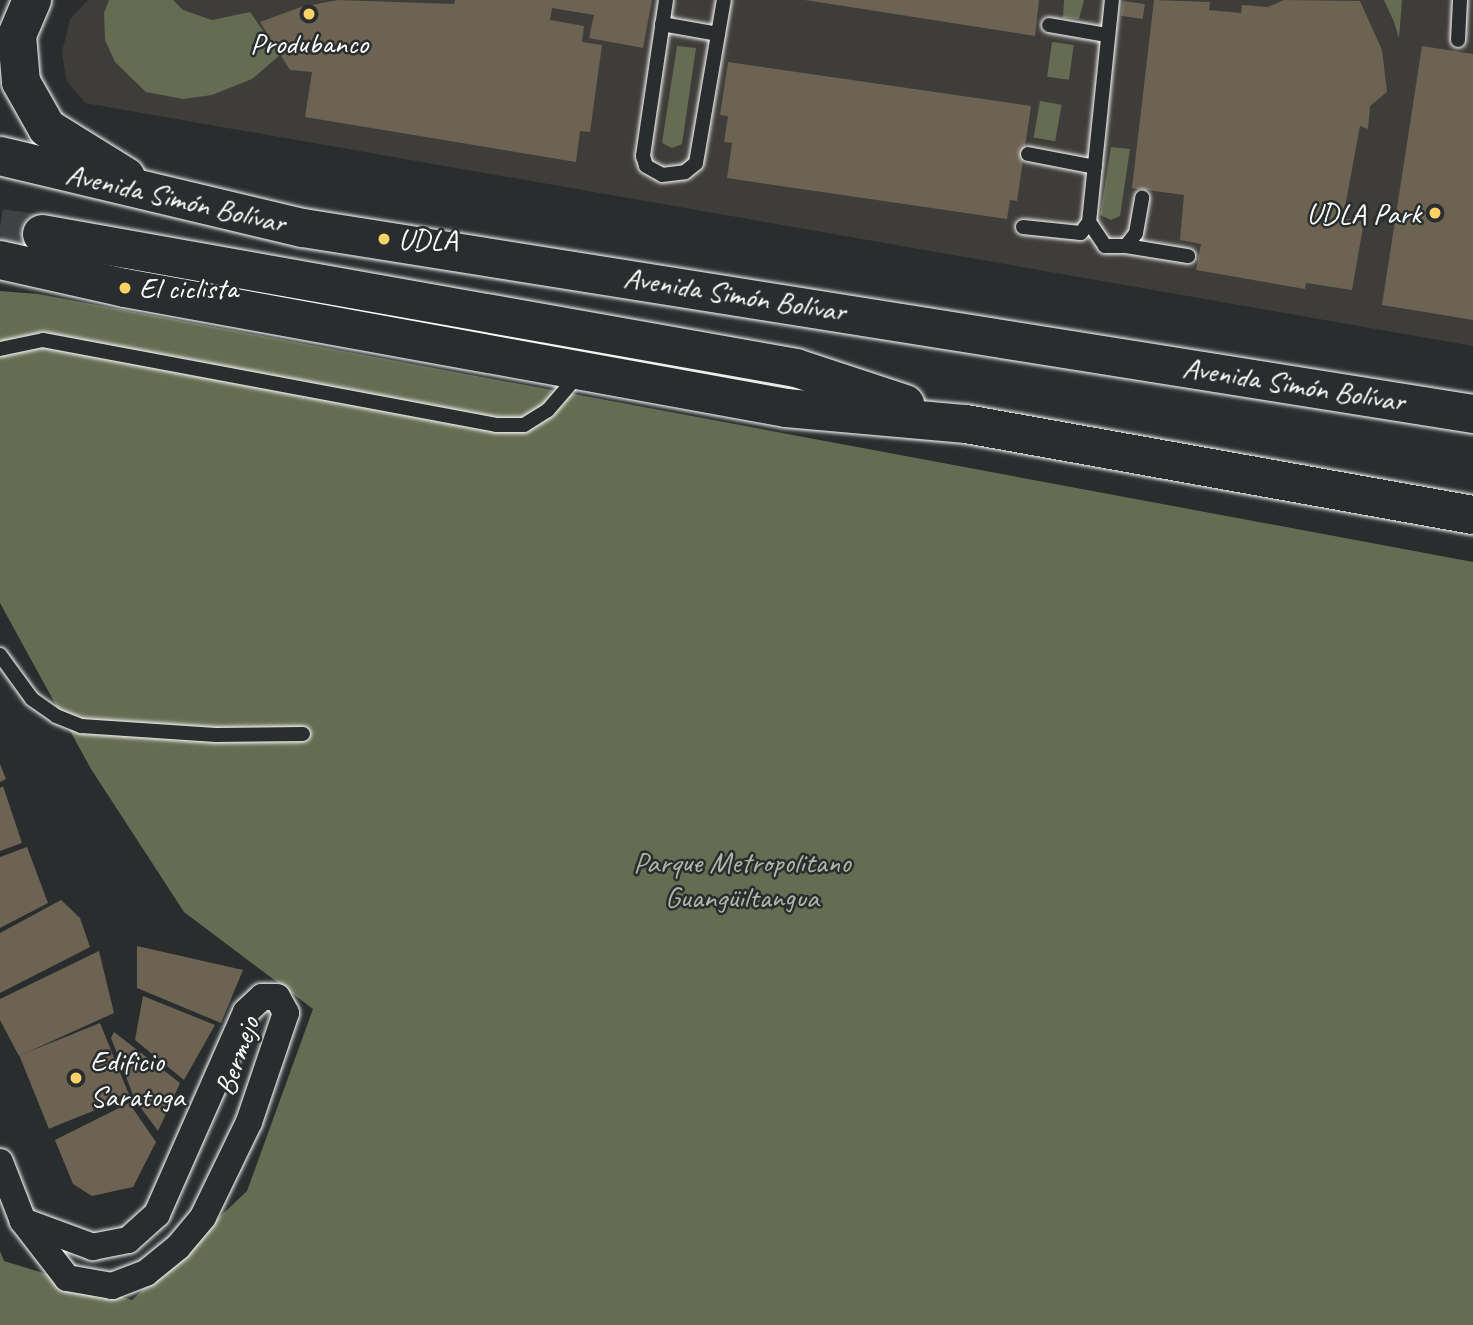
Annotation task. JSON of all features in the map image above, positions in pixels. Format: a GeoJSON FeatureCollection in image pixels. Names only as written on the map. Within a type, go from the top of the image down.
{"type":"FeatureCollection","features":[{"type":"Feature","properties":{"kind":"highway"},"geometry":{"type":"LineString","coordinates":[[32,0],[17,36],[20,82],[47,128],[158,196]]}},
{"type":"Feature","properties":{"kind":"highway","name":"Avenida Simón Bolívar"},"geometry":{"type":"LineString","coordinates":[[0,156],[158,196],[303,228],[1473,414]]}},
{"type":"Feature","properties":{"kind":"highway"},"geometry":{"type":"LineString","coordinates":[[42,234],[796,368],[966,424]]}},
{"type":"Feature","properties":{"kind":"highway"},"geometry":{"type":"LineString","coordinates":[[0,260],[125,288],[786,408],[966,424],[1473,515]]}},
{"type":"Feature","properties":{"kind":"street","name":"Bermejo"},"geometry":{"type":"LineString","coordinates":[[0,1162],[23,1221],[68,1278],[113,1286],[146,1273],[178,1247],[203,1217],[249,1122],[286,1013],[278,997],[262,997],[246,1012],[158,1214],[128,1240],[93,1247],[23,1221]]}},
{"type":"Feature","properties":{"kind":"lane"},"geometry":{"type":"LineString","coordinates":[[666,0],[643,156],[646,166],[662,175],[685,172],[696,163],[724,0]]}},
{"type":"Feature","properties":{"kind":"lane"},"geometry":{"type":"LineString","coordinates":[[1023,227],[1082,233],[1089,222],[1112,0]]}},
{"type":"Feature","properties":{"kind":"lane"},"geometry":{"type":"LineString","coordinates":[[1458,40],[1460,0]]}},
{"type":"Feature","properties":{"kind":"lane"},"geometry":{"type":"LineString","coordinates":[[662,24],[718,34]]}},
{"type":"Feature","properties":{"kind":"lane"},"geometry":{"type":"LineString","coordinates":[[1049,25],[1107,35]]}},
{"type":"Feature","properties":{"kind":"lane"},"geometry":{"type":"LineString","coordinates":[[1028,154],[1095,167]]}},
{"type":"Feature","properties":{"kind":"lane"},"geometry":{"type":"LineString","coordinates":[[1126,246],[1136,233],[1142,198]]}},
{"type":"Feature","properties":{"kind":"lane"},"geometry":{"type":"LineString","coordinates":[[1089,222],[1105,246],[1126,246],[1188,256]]}},
{"type":"Feature","properties":{"kind":"lane"},"geometry":{"type":"LineString","coordinates":[[0,349],[43,340],[496,425],[524,425],[548,410],[581,371]]}},
{"type":"Feature","properties":{"kind":"lane"},"geometry":{"type":"LineString","coordinates":[[0,655],[32,699],[56,716],[81,726],[216,735],[303,734]]}},
{"type":"Feature","properties":{"kind":"shaded area"},"geometry":{"type":"Polygon","coordinates":[[[88,0],[1473,0],[1473,346],[85,103],[66,80],[62,52],[70,19],[88,0]]]}},
{"type":"Feature","properties":{"kind":"green space"},"geometry":{"type":"Polygon","coordinates":[[[109,0],[173,0],[183,10],[212,20],[250,12],[280,55],[252,79],[212,95],[183,99],[146,92],[115,62],[105,40],[104,13],[109,0]]]}},
{"type":"Feature","properties":{"kind":"green space"},"geometry":{"type":"Polygon","coordinates":[[[1064,0],[1084,0],[1079,19],[1063,18],[1064,0]]]}},
{"type":"Feature","properties":{"kind":"green space"},"geometry":{"type":"Polygon","coordinates":[[[1384,0],[1402,0],[1399,38],[1394,22],[1384,0]]]}},
{"type":"Feature","properties":{"kind":"green space"},"geometry":{"type":"Polygon","coordinates":[[[1052,42],[1074,45],[1069,80],[1047,77],[1052,42]]]}},
{"type":"Feature","properties":{"kind":"green space"},"geometry":{"type":"Polygon","coordinates":[[[677,46],[696,48],[682,144],[672,148],[662,143],[677,46]]]}},
{"type":"Feature","properties":{"kind":"green space"},"geometry":{"type":"Polygon","coordinates":[[[1040,101],[1062,105],[1055,141],[1034,137],[1040,101]]]}},
{"type":"Feature","properties":{"kind":"green space"},"geometry":{"type":"Polygon","coordinates":[[[1111,147],[1130,149],[1120,216],[1111,220],[1100,215],[1111,147]]]}},
{"type":"Feature","properties":{"kind":"green space","name":"Parque Metropolitano Guangüiltangua"},"geometry":{"type":"Polygon","coordinates":[[[0,291],[38,294],[1473,562],[1473,1325],[0,1325],[0,1251],[4,1261],[132,1300],[247,1191],[313,1009],[184,912],[91,769],[0,603],[0,291]]]}},
{"type":"Feature","properties":{"kind":"building"},"geometry":{"type":"Polygon","coordinates":[[[338,0],[454,4],[455,0],[652,0],[643,48],[589,38],[594,15],[552,8],[550,20],[584,26],[582,42],[602,45],[590,132],[580,131],[576,162],[305,117],[312,72],[290,70],[260,22],[301,7],[338,0]]]}},
{"type":"Feature","properties":{"kind":"building"},"geometry":{"type":"Polygon","coordinates":[[[805,0],[1039,0],[1035,36],[805,0]]]}},
{"type":"Feature","properties":{"kind":"building"},"geometry":{"type":"Polygon","coordinates":[[[1154,0],[1210,2],[1209,10],[1241,13],[1242,5],[1268,7],[1284,0],[1360,1],[1382,50],[1387,92],[1370,106],[1368,129],[1360,126],[1343,218],[1364,222],[1352,290],[1306,283],[1305,289],[1196,270],[1201,244],[1180,240],[1184,195],[1132,188],[1154,0]]]}},
{"type":"Feature","properties":{"kind":"building"},"geometry":{"type":"Polygon","coordinates":[[[1123,1],[1145,4],[1143,19],[1121,16],[1123,1]]]}},
{"type":"Feature","properties":{"kind":"building","name":"UDLA Park"},"geometry":{"type":"Polygon","coordinates":[[[1422,46],[1473,54],[1473,320],[1382,305],[1422,46]]]}},
{"type":"Feature","properties":{"kind":"building"},"geometry":{"type":"Polygon","coordinates":[[[728,62],[1031,106],[1017,201],[1010,200],[1007,219],[727,178],[732,143],[724,142],[728,116],[720,115],[728,62]]]}},
{"type":"Feature","properties":{"kind":"building"},"geometry":{"type":"Polygon","coordinates":[[[0,764],[6,779],[0,782],[0,764]]]}},
{"type":"Feature","properties":{"kind":"building"},"geometry":{"type":"Polygon","coordinates":[[[3,786],[22,843],[0,851],[0,788],[3,786]]]}},
{"type":"Feature","properties":{"kind":"building"},"geometry":{"type":"Polygon","coordinates":[[[27,847],[48,903],[0,928],[0,857],[27,847]]]}},
{"type":"Feature","properties":{"kind":"building"},"geometry":{"type":"Polygon","coordinates":[[[61,900],[80,918],[90,947],[0,993],[0,933],[61,900]]]}},
{"type":"Feature","properties":{"kind":"building"},"geometry":{"type":"Polygon","coordinates":[[[137,946],[243,970],[221,1023],[137,988],[137,946]]]}},
{"type":"Feature","properties":{"kind":"building"},"geometry":{"type":"Polygon","coordinates":[[[99,951],[114,1013],[19,1056],[0,1020],[0,999],[99,951]]]}},
{"type":"Feature","properties":{"kind":"building"},"geometry":{"type":"Polygon","coordinates":[[[143,996],[215,1025],[184,1080],[135,1040],[143,996]]]}},
{"type":"Feature","properties":{"kind":"building","name":"Edificio Saratoga"},"geometry":{"type":"Polygon","coordinates":[[[100,1023],[130,1096],[49,1129],[19,1056],[100,1023]]]}},
{"type":"Feature","properties":{"kind":"building"},"geometry":{"type":"Polygon","coordinates":[[[114,1032],[180,1083],[158,1131],[135,1100],[111,1038],[114,1032]]]}},
{"type":"Feature","properties":{"kind":"building"},"geometry":{"type":"Polygon","coordinates":[[[129,1103],[156,1142],[133,1187],[92,1196],[73,1184],[55,1140],[129,1103]]]}},
{"type":"Feature","properties":{"kind":"tunnel"},"geometry":{"type":"LineString","coordinates":[[0,228],[42,234]]}},
{"type":"Feature","properties":{"kind":"place","name":"Produbanco"},"geometry":{"type":"Point","coordinates":[309,14]}},
{"type":"Feature","properties":{"kind":"place","name":"UDLA Park"},"geometry":{"type":"Point","coordinates":[1435,213]}},
{"type":"Feature","properties":{"kind":"place","name":"UDLA"},"geometry":{"type":"Point","coordinates":[384,239]}},
{"type":"Feature","properties":{"kind":"place","name":"El ciclista"},"geometry":{"type":"Point","coordinates":[125,288]}},
{"type":"Feature","properties":{"kind":"place","name":"Edificio Saratoga"},"geometry":{"type":"Point","coordinates":[76,1078]}}]}
